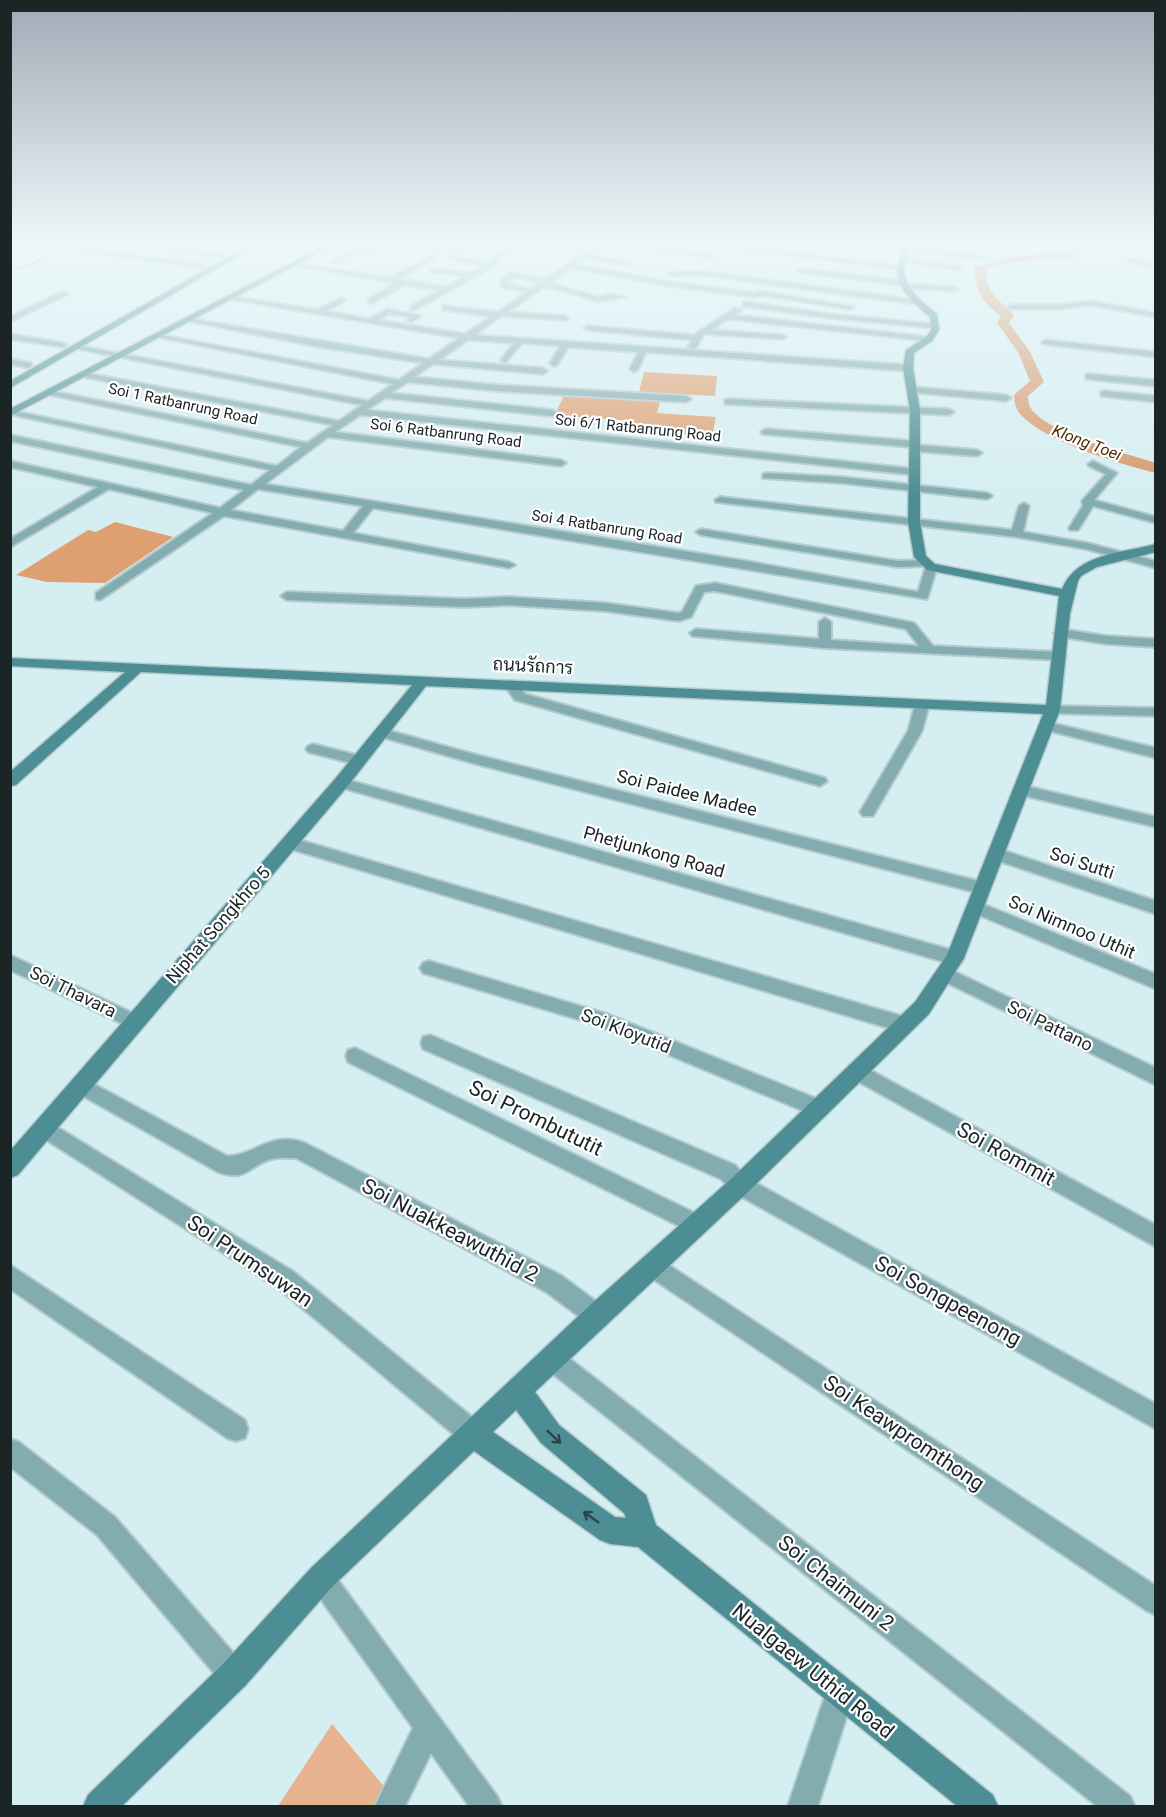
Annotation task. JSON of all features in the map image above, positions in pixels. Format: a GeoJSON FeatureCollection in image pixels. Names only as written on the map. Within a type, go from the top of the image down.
{"type":"FeatureCollection","features":[{"type":"Feature","properties":{"kind":"street"},"geometry":{"type":"LineString","coordinates":[[10,374],[94,327]]}},
{"type":"Feature","properties":{"kind":"street"},"geometry":{"type":"LineString","coordinates":[[10,386],[113,327]]}},
{"type":"Feature","properties":{"kind":"street"},"geometry":{"type":"LineString","coordinates":[[12,413],[174,327]]}},
{"type":"Feature","properties":{"kind":"street"},"geometry":{"type":"LineString","coordinates":[[226,327],[431,362],[543,371]]}},
{"type":"Feature","properties":{"kind":"street"},"geometry":{"type":"LineString","coordinates":[[430,327],[523,341],[908,368]]}},
{"type":"Feature","properties":{"kind":"street"},"geometry":{"type":"LineString","coordinates":[[100,596],[222,512],[309,446],[431,362],[466,332],[481,327]]}},
{"type":"Feature","properties":{"kind":"street"},"geometry":{"type":"LineString","coordinates":[[688,354],[698,338],[715,327]]}},
{"type":"Feature","properties":{"kind":"street"},"geometry":{"type":"LineString","coordinates":[[818,327],[929,339]]}},
{"type":"Feature","properties":{"kind":"street"},"geometry":{"type":"LineString","coordinates":[[928,565],[920,557],[914,522],[915,410],[908,368],[909,352],[934,334],[934,327]]}},
{"type":"Feature","properties":{"kind":"street"},"geometry":{"type":"LineString","coordinates":[[588,328],[698,338],[768,349]]}},
{"type":"Feature","properties":{"kind":"street"},"geometry":{"type":"LineString","coordinates":[[505,360],[533,334]]}},
{"type":"Feature","properties":{"kind":"street"},"geometry":{"type":"LineString","coordinates":[[10,336],[62,345]]}},
{"type":"Feature","properties":{"kind":"street"},"geometry":{"type":"LineString","coordinates":[[156,336],[404,381],[686,399]]}},
{"type":"Feature","properties":{"kind":"street"},"geometry":{"type":"LineString","coordinates":[[698,338],[782,337]]}},
{"type":"Feature","properties":{"kind":"street"},"geometry":{"type":"LineString","coordinates":[[1046,342],[1155,355]]}},
{"type":"Feature","properties":{"kind":"street"},"geometry":{"type":"LineString","coordinates":[[554,363],[565,344]]}},
{"type":"Feature","properties":{"kind":"street"},"geometry":{"type":"LineString","coordinates":[[78,347],[370,404]]}},
{"type":"Feature","properties":{"kind":"street"},"geometry":{"type":"LineString","coordinates":[[634,369],[643,350]]}},
{"type":"Feature","properties":{"kind":"street"},"geometry":{"type":"LineString","coordinates":[[10,361],[28,365]]}},
{"type":"Feature","properties":{"kind":"street"},"geometry":{"type":"LineString","coordinates":[[84,374],[341,424]]}},
{"type":"Feature","properties":{"kind":"street"},"geometry":{"type":"LineString","coordinates":[[1089,377],[1155,383]]}},
{"type":"Feature","properties":{"kind":"street"},"geometry":{"type":"LineString","coordinates":[[912,390],[1006,398]]}},
{"type":"Feature","properties":{"kind":"street","name":"Soi 1 Ratbanrung Road"},"geometry":{"type":"LineString","coordinates":[[50,392],[309,446]]}},
{"type":"Feature","properties":{"kind":"street"},"geometry":{"type":"LineString","coordinates":[[1104,394],[1155,399]]}},
{"type":"Feature","properties":{"kind":"street"},"geometry":{"type":"LineString","coordinates":[[383,395],[552,413]]}},
{"type":"Feature","properties":{"kind":"street"},"geometry":{"type":"LineString","coordinates":[[728,402],[949,412]]}},
{"type":"Feature","properties":{"kind":"street","name":"Soi 6/1 Ratbanrung Road"},"geometry":{"type":"LineString","coordinates":[[358,412],[915,472]]}},
{"type":"Feature","properties":{"kind":"street"},"geometry":{"type":"LineString","coordinates":[[12,413],[278,470]]}},
{"type":"Feature","properties":{"kind":"street"},"geometry":{"type":"LineString","coordinates":[[766,432],[978,453]]}},
{"type":"Feature","properties":{"kind":"street","name":"Soi 6 Ratbanrung Road"},"geometry":{"type":"LineString","coordinates":[[327,434],[561,463]]}},
{"type":"Feature","properties":{"kind":"street","name":"Soi 4 Ratbanrung Road"},"geometry":{"type":"LineString","coordinates":[[10,438],[255,487],[740,563],[923,596],[928,565]]}},
{"type":"Feature","properties":{"kind":"street"},"geometry":{"type":"LineString","coordinates":[[124,462],[155,442]]}},
{"type":"Feature","properties":{"kind":"street"},"geometry":{"type":"LineString","coordinates":[[10,464],[222,512],[509,565]]}},
{"type":"Feature","properties":{"kind":"street"},"geometry":{"type":"LineString","coordinates":[[1074,528],[1088,506],[1087,501],[1112,473],[1093,464]]}},
{"type":"Feature","properties":{"kind":"street"},"geometry":{"type":"LineString","coordinates":[[767,476],[987,496]]}},
{"type":"Feature","properties":{"kind":"street"},"geometry":{"type":"LineString","coordinates":[[10,544],[107,486]]}},
{"type":"Feature","properties":{"kind":"street"},"geometry":{"type":"LineString","coordinates":[[720,500],[1017,534],[1087,546],[1155,565]]}},
{"type":"Feature","properties":{"kind":"street"},"geometry":{"type":"LineString","coordinates":[[1087,501],[1155,520]]}},
{"type":"Feature","properties":{"kind":"street"},"geometry":{"type":"LineString","coordinates":[[346,534],[371,504]]}},
{"type":"Feature","properties":{"kind":"street"},"geometry":{"type":"LineString","coordinates":[[1017,534],[1024,506]]}},
{"type":"Feature","properties":{"kind":"street"},"geometry":{"type":"LineString","coordinates":[[701,532],[898,564],[928,565],[1067,594]]}},
{"type":"Feature","properties":{"kind":"street"},"geometry":{"type":"LineString","coordinates":[[99,1806],[234,1675],[321,1578],[597,1316],[740,1185],[922,1008],[950,966],[1050,718],[1067,594],[1077,573],[1120,556],[1154,549]]}},
{"type":"Feature","properties":{"kind":"street"},"geometry":{"type":"LineString","coordinates":[[287,596],[465,603],[508,601],[605,607],[679,617],[687,614],[700,589],[715,587],[910,626],[928,648]]}},
{"type":"Feature","properties":{"kind":"street"},"geometry":{"type":"LineString","coordinates":[[825,622],[825,644]]}},
{"type":"Feature","properties":{"kind":"street"},"geometry":{"type":"LineString","coordinates":[[696,633],[825,644],[1060,656]]}},
{"type":"Feature","properties":{"kind":"street"},"geometry":{"type":"LineString","coordinates":[[1060,633],[1155,643]]}},
{"type":"Feature","properties":{"kind":"street","name":"ถนนรัถการ"},"geometry":{"type":"LineString","coordinates":[[11,662],[922,705],[1050,718]]}},
{"type":"Feature","properties":{"kind":"street"},"geometry":{"type":"LineString","coordinates":[[10,781],[136,669]]}},
{"type":"Feature","properties":{"kind":"street","name":"Niphat Songkhro 5"},"geometry":{"type":"LineString","coordinates":[[10,1168],[342,783],[423,680]]}},
{"type":"Feature","properties":{"kind":"street"},"geometry":{"type":"LineString","coordinates":[[511,685],[520,697],[820,781]]}},
{"type":"Feature","properties":{"kind":"street"},"geometry":{"type":"LineString","coordinates":[[868,812],[915,731],[922,705]]}},
{"type":"Feature","properties":{"kind":"street"},"geometry":{"type":"LineString","coordinates":[[1050,718],[1155,712]]}},
{"type":"Feature","properties":{"kind":"street"},"geometry":{"type":"LineString","coordinates":[[1050,718],[1155,753]]}},
{"type":"Feature","properties":{"kind":"street","name":"Soi Paidee Madee"},"geometry":{"type":"LineString","coordinates":[[383,733],[978,897]]}},
{"type":"Feature","properties":{"kind":"street"},"geometry":{"type":"LineString","coordinates":[[312,749],[359,760]]}},
{"type":"Feature","properties":{"kind":"street","name":"Phetjunkong Road"},"geometry":{"type":"LineString","coordinates":[[342,783],[950,966]]}},
{"type":"Feature","properties":{"kind":"street"},"geometry":{"type":"LineString","coordinates":[[1022,790],[1155,822]]}},
{"type":"Feature","properties":{"kind":"street"},"geometry":{"type":"LineString","coordinates":[[289,843],[905,1025]]}},
{"type":"Feature","properties":{"kind":"street","name":"Soi Sutti"},"geometry":{"type":"LineString","coordinates":[[996,854],[1155,908]]}},
{"type":"Feature","properties":{"kind":"street","name":"Soi Nimnoo Uthit"},"geometry":{"type":"LineString","coordinates":[[978,897],[1155,982]]}},
{"type":"Feature","properties":{"kind":"street","name":"Soi Thavara"},"geometry":{"type":"LineString","coordinates":[[10,962],[135,1022]]}},
{"type":"Feature","properties":{"kind":"street","name":"Soi Pattano"},"geometry":{"type":"LineString","coordinates":[[950,966],[1155,1077]]}},
{"type":"Feature","properties":{"kind":"street","name":"Soi Kloyutid"},"geometry":{"type":"LineString","coordinates":[[429,968],[601,1019],[818,1108]]}},
{"type":"Feature","properties":{"kind":"street","name":"Soi Songpeenong"},"geometry":{"type":"LineString","coordinates":[[430,1043],[728,1172],[740,1185],[1155,1417]]}},
{"type":"Feature","properties":{"kind":"street","name":"Soi Prombututit"},"geometry":{"type":"LineString","coordinates":[[355,1056],[696,1224]]}},
{"type":"Feature","properties":{"kind":"street","name":"Soi Rommit"},"geometry":{"type":"LineString","coordinates":[[857,1071],[1155,1238]]}},
{"type":"Feature","properties":{"kind":"street","name":"Soi Nuakkeawuthid 2"},"geometry":{"type":"LineString","coordinates":[[81,1085],[225,1165],[243,1165],[268,1150],[298,1149],[554,1284],[597,1316]]}},
{"type":"Feature","properties":{"kind":"street","name":"Soi Prumsuwan"},"geometry":{"type":"LineString","coordinates":[[44,1128],[286,1280],[473,1434]]}},
{"type":"Feature","properties":{"kind":"street","name":"Soi Keawpromthong"},"geometry":{"type":"LineString","coordinates":[[652,1265],[1155,1602]]}},
{"type":"Feature","properties":{"kind":"street"},"geometry":{"type":"LineString","coordinates":[[10,1276],[236,1429]]}},
{"type":"Feature","properties":{"kind":"street","name":"Soi Chaimuni 2"},"geometry":{"type":"LineString","coordinates":[[552,1359],[1120,1806]]}},
{"type":"Feature","properties":{"kind":"street"},"geometry":{"type":"LineString","coordinates":[[473,1434],[610,1530],[645,1534],[636,1505],[550,1434],[518,1391]]}},
{"type":"Feature","properties":{"kind":"street"},"geometry":{"type":"LineString","coordinates":[[10,1452],[106,1526],[234,1675]]}},
{"type":"Feature","properties":{"kind":"street","name":"Nualgaew Uthid Road"},"geometry":{"type":"LineString","coordinates":[[645,1534],[982,1806]]}},
{"type":"Feature","properties":{"kind":"street"},"geometry":{"type":"LineString","coordinates":[[321,1578],[487,1806]]}},
{"type":"Feature","properties":{"kind":"street"},"geometry":{"type":"LineString","coordinates":[[803,1806],[840,1693]]}},
{"type":"Feature","properties":{"kind":"street"},"geometry":{"type":"LineString","coordinates":[[390,1806],[429,1726]]}},
{"type":"Feature","properties":{"kind":"shaded area"},"geometry":{"type":"Polygon","coordinates":[[[644,372],[717,376],[715,396],[639,392],[644,372]]]}},
{"type":"Feature","properties":{"kind":"shaded area"},"geometry":{"type":"Polygon","coordinates":[[[564,395],[660,402],[657,413],[716,417],[712,437],[629,430],[632,421],[555,415],[564,395]]]}},
{"type":"Feature","properties":{"kind":"shaded area"},"geometry":{"type":"Polygon","coordinates":[[[115,522],[173,537],[105,583],[47,582],[16,575],[88,530],[96,532],[115,522]]]}},
{"type":"Feature","properties":{"kind":"shaded area"},"geometry":{"type":"Polygon","coordinates":[[[332,1724],[400,1806],[278,1806],[332,1724]]]}},
{"type":"Feature","properties":{"kind":"waterway","name":"Klong Toei"},"geometry":{"type":"LineString","coordinates":[[1006,327],[1024,352],[1037,382],[1021,395],[1023,407],[1027,413],[1037,421],[1068,437],[1156,468]]}}]}
